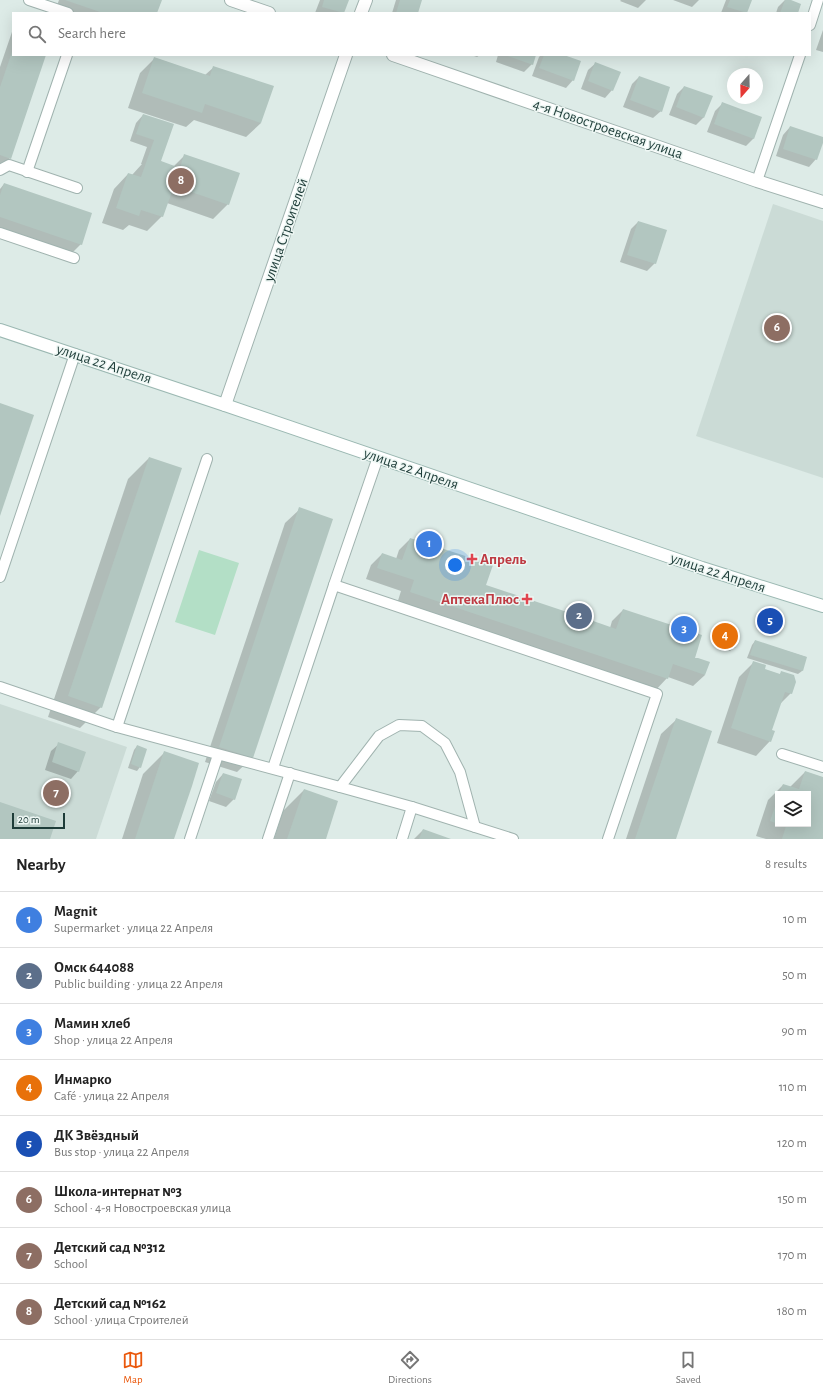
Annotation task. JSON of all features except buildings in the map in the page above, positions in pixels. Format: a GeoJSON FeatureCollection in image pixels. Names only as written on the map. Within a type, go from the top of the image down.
{"type":"FeatureCollection","features":[{"type":"Feature","properties":{"kind":"street"},"geometry":{"type":"LineString","coordinates":[[231,0],[266,12]]}},
{"type":"Feature","properties":{"kind":"street"},"geometry":{"type":"LineString","coordinates":[[361,12],[366,0]]}},
{"type":"Feature","properties":{"kind":"street","name":"улица Строителей"},"geometry":{"type":"LineString","coordinates":[[225,405],[346,56]]}},
{"type":"Feature","properties":{"kind":"street","name":"4-я Новостроевская улица"},"geometry":{"type":"LineString","coordinates":[[395,56],[757,181],[823,202]]}},
{"type":"Feature","properties":{"kind":"street","name":"улица 22 Апреля"},"geometry":{"type":"LineString","coordinates":[[0,330],[75,354],[702,568],[823,606]]}},
{"type":"Feature","properties":{"kind":"lane"},"geometry":{"type":"LineString","coordinates":[[29,0],[57,4],[67,12]]}},
{"type":"Feature","properties":{"kind":"lane"},"geometry":{"type":"LineString","coordinates":[[811,22],[818,0]]}},
{"type":"Feature","properties":{"kind":"lane"},"geometry":{"type":"LineString","coordinates":[[27,172],[67,56]]}},
{"type":"Feature","properties":{"kind":"lane"},"geometry":{"type":"LineString","coordinates":[[757,181],[800,56]]}},
{"type":"Feature","properties":{"kind":"lane"},"geometry":{"type":"LineString","coordinates":[[0,170],[9,165],[77,188]]}},
{"type":"Feature","properties":{"kind":"lane"},"geometry":{"type":"LineString","coordinates":[[0,233],[74,258]]}},
{"type":"Feature","properties":{"kind":"lane"},"geometry":{"type":"LineString","coordinates":[[0,577],[75,354]]}},
{"type":"Feature","properties":{"kind":"lane"},"geometry":{"type":"LineString","coordinates":[[273,768],[378,457]]}},
{"type":"Feature","properties":{"kind":"lane"},"geometry":{"type":"LineString","coordinates":[[117,727],[207,459]]}},
{"type":"Feature","properties":{"kind":"lane"},"geometry":{"type":"LineString","coordinates":[[334,585],[657,694],[608,839]]}},
{"type":"Feature","properties":{"kind":"lane"},"geometry":{"type":"LineString","coordinates":[[0,687],[117,727],[218,755],[273,768],[412,807],[513,839]]}},
{"type":"Feature","properties":{"kind":"lane"},"geometry":{"type":"LineString","coordinates":[[340,787],[379,736],[399,725],[422,726],[445,743],[460,772],[475,827]]}},
{"type":"Feature","properties":{"kind":"lane"},"geometry":{"type":"LineString","coordinates":[[782,754],[823,767]]}},
{"type":"Feature","properties":{"kind":"lane"},"geometry":{"type":"LineString","coordinates":[[190,839],[218,755]]}},
{"type":"Feature","properties":{"kind":"lane"},"geometry":{"type":"LineString","coordinates":[[268,839],[290,773]]}},
{"type":"Feature","properties":{"kind":"lane"},"geometry":{"type":"LineString","coordinates":[[402,839],[412,807]]}},
{"type":"Feature","properties":{"kind":"shaded area"},"geometry":{"type":"Polygon","coordinates":[[[773,204],[823,221],[823,478],[696,436],[773,204]]]}},
{"type":"Feature","properties":{"kind":"shaded area"},"geometry":{"type":"Polygon","coordinates":[[[0,704],[127,747],[96,839],[0,839],[0,704]]]}},
{"type":"Feature","properties":{"kind":"green space"},"geometry":{"type":"Polygon","coordinates":[[[199,550],[239,563],[215,635],[175,622],[199,550]]]}},
{"type":"Feature","properties":{"kind":"place","name":"Детский сад №162"},"geometry":{"type":"Point","coordinates":[181,181]}},
{"type":"Feature","properties":{"kind":"place","name":"Школа-интернат №3"},"geometry":{"type":"Point","coordinates":[777,328]}},
{"type":"Feature","properties":{"kind":"place","name":"Magnit"},"geometry":{"type":"Point","coordinates":[429,544]}},
{"type":"Feature","properties":{"kind":"place","name":"Апрель"},"geometry":{"type":"Point","coordinates":[472,559]}},
{"type":"Feature","properties":{"kind":"place","name":"АптекаПлюс"},"geometry":{"type":"Point","coordinates":[527,599]}},
{"type":"Feature","properties":{"kind":"place","name":"Омск 644088"},"geometry":{"type":"Point","coordinates":[579,616]}},
{"type":"Feature","properties":{"kind":"place","name":"ДК Звёздный"},"geometry":{"type":"Point","coordinates":[770,621]}},
{"type":"Feature","properties":{"kind":"place","name":"Мамин хлеб"},"geometry":{"type":"Point","coordinates":[684,629]}},
{"type":"Feature","properties":{"kind":"place","name":"Инмарко"},"geometry":{"type":"Point","coordinates":[725,636]}},
{"type":"Feature","properties":{"kind":"place","name":"Детский сад №312"},"geometry":{"type":"Point","coordinates":[56,793]}}]}
